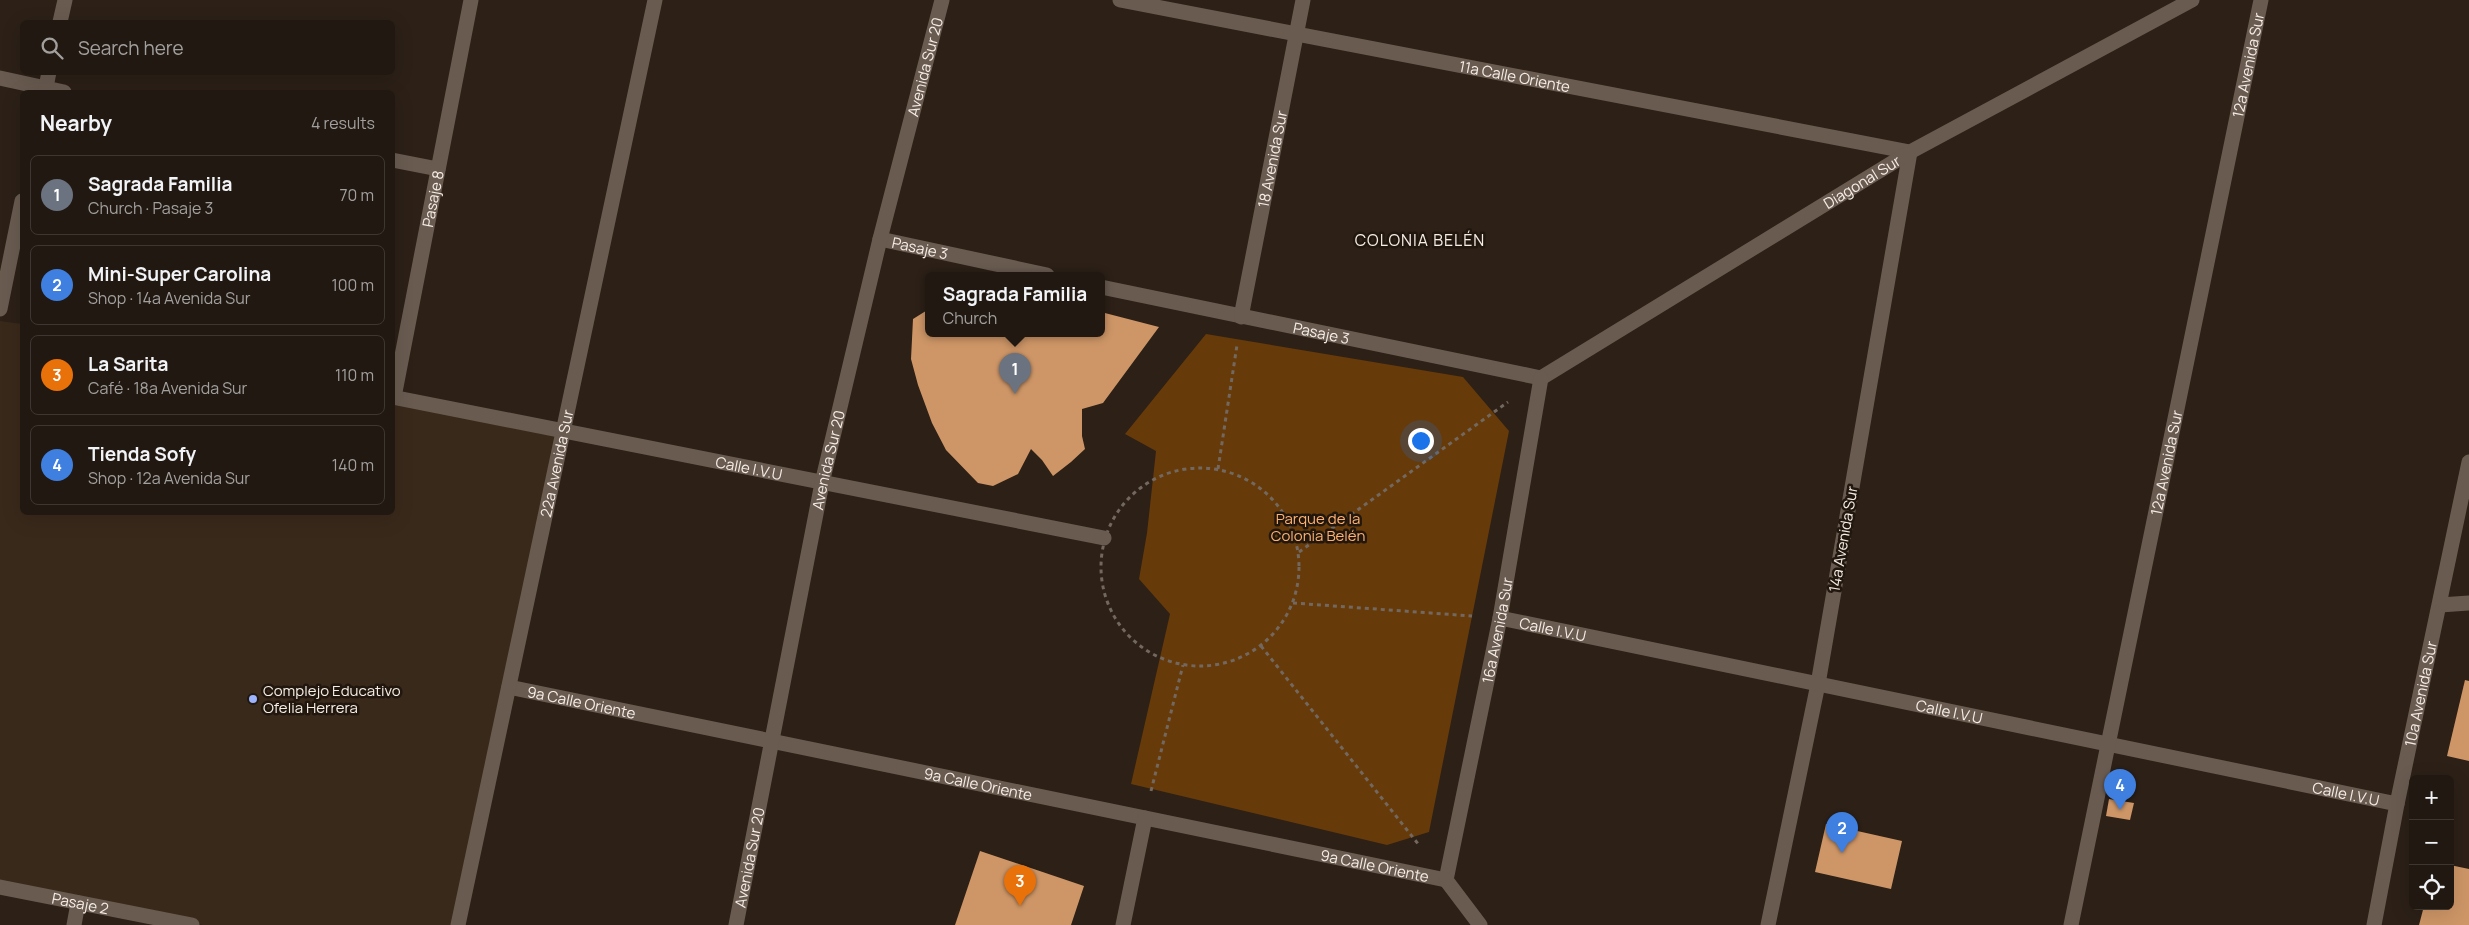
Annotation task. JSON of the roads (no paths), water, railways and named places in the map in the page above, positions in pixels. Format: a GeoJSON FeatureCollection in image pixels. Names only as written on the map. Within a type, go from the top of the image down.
{"type":"FeatureCollection","features":[{"type":"Feature","properties":{"kind":"street"},"geometry":{"type":"LineString","coordinates":[[60,20],[65,0]]}},
{"type":"Feature","properties":{"kind":"street","name":"Pasaje 8"},"geometry":{"type":"LineString","coordinates":[[395,387],[471,0]]}},
{"type":"Feature","properties":{"kind":"street","name":"22a Avenida Sur"},"geometry":{"type":"LineString","coordinates":[[458,925],[655,0]]}},
{"type":"Feature","properties":{"kind":"street","name":"Avenida Sur 20"},"geometry":{"type":"LineString","coordinates":[[736,925],[822,483],[880,239],[942,0]]}},
{"type":"Feature","properties":{"kind":"street","name":"11a Calle Oriente"},"geometry":{"type":"LineString","coordinates":[[1120,0],[1910,152]]}},
{"type":"Feature","properties":{"kind":"street","name":"18 Avenida Sur"},"geometry":{"type":"LineString","coordinates":[[1241,317],[1303,0]]}},
{"type":"Feature","properties":{"kind":"street","name":"Diagonal Sur"},"geometry":{"type":"LineString","coordinates":[[1541,378],[1910,152],[2192,0]]}},
{"type":"Feature","properties":{"kind":"street","name":"12a Avenida Sur"},"geometry":{"type":"LineString","coordinates":[[2071,925],[2261,0]]}},
{"type":"Feature","properties":{"kind":"street"},"geometry":{"type":"LineString","coordinates":[[46,90],[49,75]]}},
{"type":"Feature","properties":{"kind":"street"},"geometry":{"type":"LineString","coordinates":[[0,78],[42,90]]}},
{"type":"Feature","properties":{"kind":"street","name":"14a Avenida Sur"},"geometry":{"type":"LineString","coordinates":[[1768,925],[1818,684],[1910,152]]}},
{"type":"Feature","properties":{"kind":"street"},"geometry":{"type":"LineString","coordinates":[[395,161],[438,169]]}},
{"type":"Feature","properties":{"kind":"street"},"geometry":{"type":"LineString","coordinates":[[0,309],[20,212]]}},
{"type":"Feature","properties":{"kind":"street","name":"Pasaje 3"},"geometry":{"type":"LineString","coordinates":[[880,239],[1033,272]]}},
{"type":"Feature","properties":{"kind":"street","name":"Pasaje 3"},"geometry":{"type":"LineString","coordinates":[[1105,288],[1541,378]]}},
{"type":"Feature","properties":{"kind":"street","name":"16a Avenida Sur"},"geometry":{"type":"LineString","coordinates":[[1446,880],[1500,618],[1541,378]]}},
{"type":"Feature","properties":{"kind":"street","name":"Calle I.V.U"},"geometry":{"type":"LineString","coordinates":[[395,397],[1104,538]]}},
{"type":"Feature","properties":{"kind":"street","name":"10a Avenida Sur"},"geometry":{"type":"LineString","coordinates":[[2374,925],[2397,804],[2469,462]]}},
{"type":"Feature","properties":{"kind":"street"},"geometry":{"type":"LineString","coordinates":[[2440,605],[2469,603]]}},
{"type":"Feature","properties":{"kind":"street","name":"Calle I.V.U"},"geometry":{"type":"LineString","coordinates":[[1500,618],[2397,804]]}},
{"type":"Feature","properties":{"kind":"street","name":"9a Calle Oriente"},"geometry":{"type":"LineString","coordinates":[[509,687],[1446,880]]}},
{"type":"Feature","properties":{"kind":"street"},"geometry":{"type":"LineString","coordinates":[[1123,925],[1145,818]]}},
{"type":"Feature","properties":{"kind":"street"},"geometry":{"type":"LineString","coordinates":[[1446,880],[1480,925]]}},
{"type":"Feature","properties":{"kind":"street","name":"Pasaje 2"},"geometry":{"type":"LineString","coordinates":[[0,887],[192,925]]}},
{"type":"Feature","properties":{"kind":"street"},"geometry":{"type":"LineString","coordinates":[[74,925],[78,903]]}},
{"type":"Feature","properties":{"kind":"place","name":"Sagrada Familia"},"geometry":{"type":"Point","coordinates":[1015,394]}},
{"type":"Feature","properties":{"kind":"place","name":"Complejo Educativo Ofelia Herrera"},"geometry":{"type":"Point","coordinates":[253,699]}},
{"type":"Feature","properties":{"kind":"place","name":"Tienda Sofy"},"geometry":{"type":"Point","coordinates":[2120,810]}},
{"type":"Feature","properties":{"kind":"place","name":"Mini-Super Carolina"},"geometry":{"type":"Point","coordinates":[1842,853]}},
{"type":"Feature","properties":{"kind":"place","name":"La Sarita"},"geometry":{"type":"Point","coordinates":[1020,906]}},
{"type":"Feature","properties":{"kind":"district","name":"COLONIA BELÉN"},"geometry":{"type":"Point","coordinates":[1420,240]}},
{"type":"Feature","properties":{"kind":"park label","name":"Parque de la Colonia Belén"},"geometry":{"type":"Point","coordinates":[1318,526]}}]}
